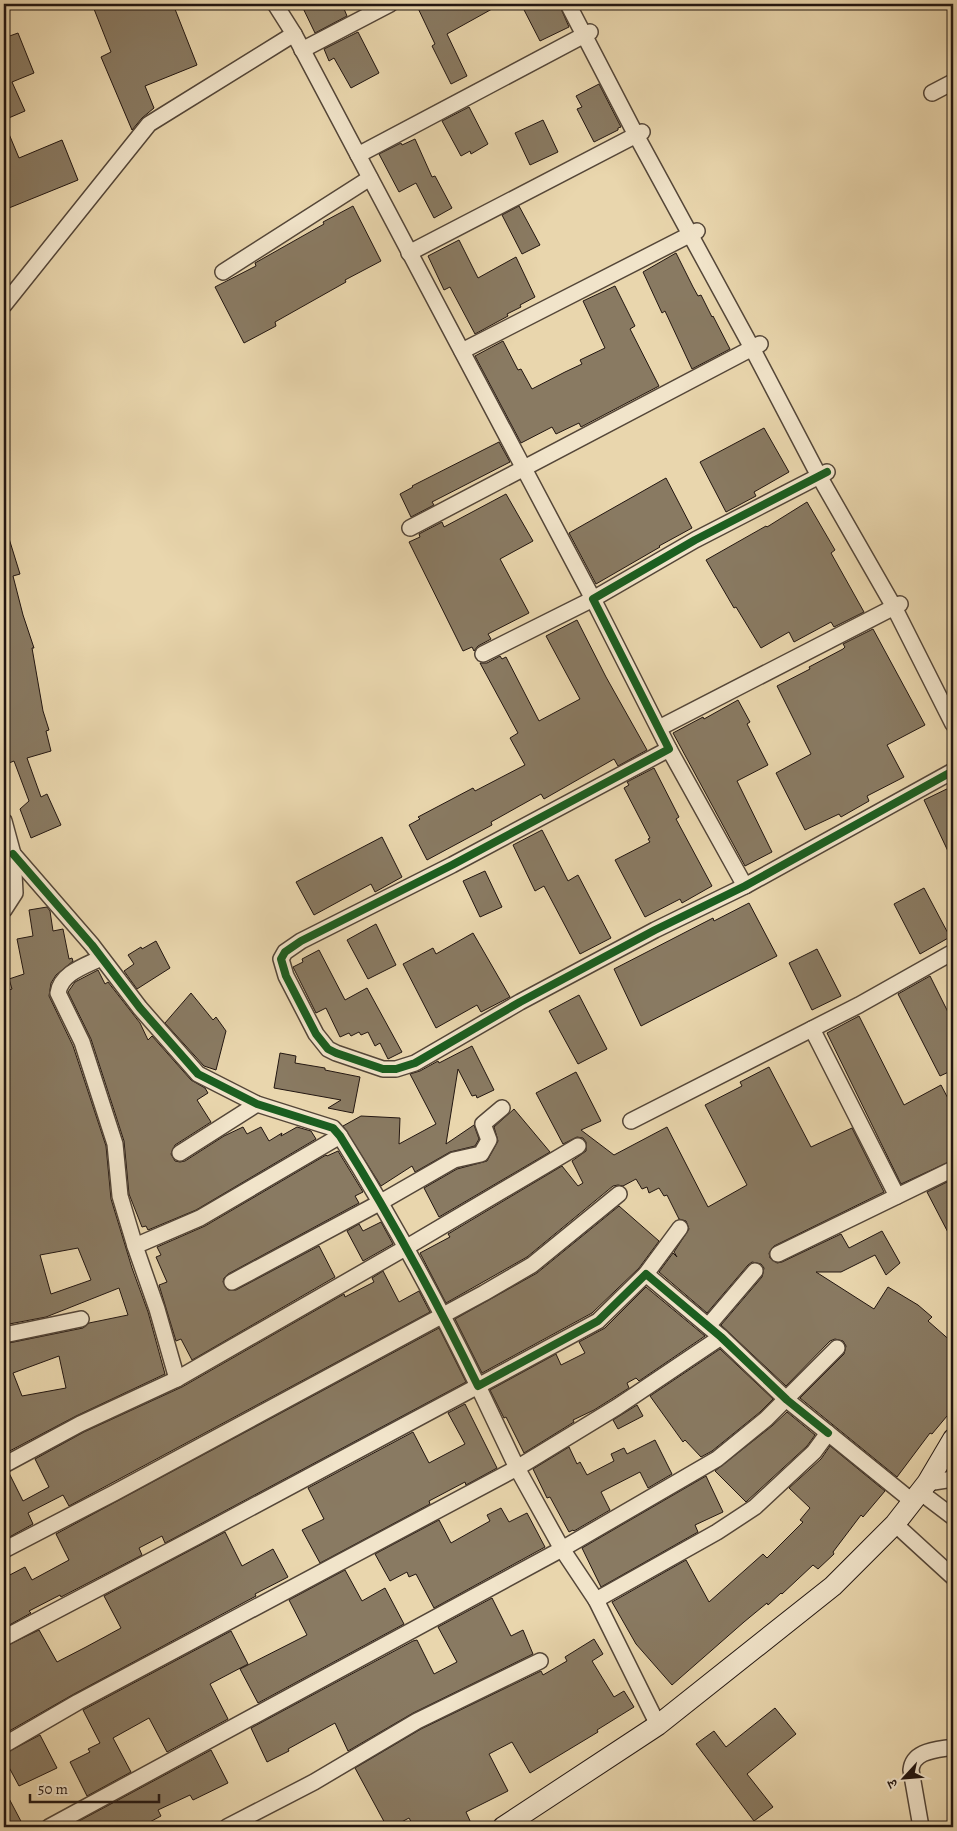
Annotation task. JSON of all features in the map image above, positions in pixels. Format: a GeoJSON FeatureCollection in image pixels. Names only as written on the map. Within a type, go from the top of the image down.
{"type":"FeatureCollection","features":[{"type":"Feature","properties":{"kind":"street"},"geometry":{"type":"LineString","coordinates":[[275,4],[294,34],[593,599],[669,749],[745,886]]}},
{"type":"Feature","properties":{"kind":"street"},"geometry":{"type":"LineString","coordinates":[[302,50],[390,4]]}},
{"type":"Feature","properties":{"kind":"street"},"geometry":{"type":"LineString","coordinates":[[568,4],[587,33],[823,474],[953,705]]}},
{"type":"Feature","properties":{"kind":"street"},"geometry":{"type":"LineString","coordinates":[[576,4],[587,33]]}},
{"type":"Feature","properties":{"kind":"street"},"geometry":{"type":"LineString","coordinates":[[358,155],[587,33]]}},
{"type":"Feature","properties":{"kind":"street"},"geometry":{"type":"LineString","coordinates":[[4,306],[149,124],[294,34]]}},
{"type":"Feature","properties":{"kind":"street"},"geometry":{"type":"LineString","coordinates":[[932,94],[953,82]]}},
{"type":"Feature","properties":{"kind":"street"},"geometry":{"type":"LineString","coordinates":[[409,253],[639,133]]}},
{"type":"Feature","properties":{"kind":"street"},"geometry":{"type":"LineString","coordinates":[[223,272],[370,178]]}},
{"type":"Feature","properties":{"kind":"street"},"geometry":{"type":"LineString","coordinates":[[462,351],[694,233]]}},
{"type":"Feature","properties":{"kind":"street"},"geometry":{"type":"LineString","coordinates":[[410,528],[756,346]]}},
{"type":"Feature","properties":{"kind":"street"},"geometry":{"type":"LineString","coordinates":[[483,654],[593,599],[695,540],[823,474]]}},
{"type":"Feature","properties":{"kind":"street"},"geometry":{"type":"LineString","coordinates":[[897,605],[953,724]]}},
{"type":"Feature","properties":{"kind":"street"},"geometry":{"type":"LineString","coordinates":[[659,728],[897,605]]}},
{"type":"Feature","properties":{"kind":"street"},"geometry":{"type":"LineString","coordinates":[[669,749],[452,865],[301,941],[286,952],[281,959],[282,967],[316,1034],[328,1049],[383,1069],[403,1068],[415,1063],[520,1002],[638,939],[745,886],[953,771]]}},
{"type":"Feature","properties":{"kind":"street"},"geometry":{"type":"LineString","coordinates":[[4,822],[13,854],[14,893],[4,910]]}},
{"type":"Feature","properties":{"kind":"street"},"geometry":{"type":"LineString","coordinates":[[13,854],[101,958],[140,1008],[198,1074],[257,1104],[333,1128],[340,1136],[407,1248],[443,1315],[517,1468],[562,1549],[596,1600],[658,1726]]}},
{"type":"Feature","properties":{"kind":"street"},"geometry":{"type":"LineString","coordinates":[[631,1121],[812,1029],[953,952]]}},
{"type":"Feature","properties":{"kind":"street"},"geometry":{"type":"LineString","coordinates":[[101,958],[66,977],[58,989],[58,993],[82,1042],[115,1144],[120,1196],[177,1379]]}},
{"type":"Feature","properties":{"kind":"street"},"geometry":{"type":"LineString","coordinates":[[812,1029],[897,1196]]}},
{"type":"Feature","properties":{"kind":"street"},"geometry":{"type":"LineString","coordinates":[[180,1153],[257,1104]]}},
{"type":"Feature","properties":{"kind":"street"},"geometry":{"type":"LineString","coordinates":[[232,1282],[381,1202],[454,1160],[481,1154],[489,1140],[483,1124],[502,1108]]}},
{"type":"Feature","properties":{"kind":"street"},"geometry":{"type":"LineString","coordinates":[[135,1246],[200,1218],[340,1136]]}},
{"type":"Feature","properties":{"kind":"street"},"geometry":{"type":"LineString","coordinates":[[4,1465],[80,1424],[177,1379],[407,1248],[578,1146]]}},
{"type":"Feature","properties":{"kind":"street"},"geometry":{"type":"LineString","coordinates":[[778,1254],[953,1169]]}},
{"type":"Feature","properties":{"kind":"street"},"geometry":{"type":"LineString","coordinates":[[4,1550],[114,1493],[532,1265],[620,1194]]}},
{"type":"Feature","properties":{"kind":"street"},"geometry":{"type":"LineString","coordinates":[[4,1638],[204,1533],[598,1321],[646,1274],[680,1228]]}},
{"type":"Feature","properties":{"kind":"street"},"geometry":{"type":"LineString","coordinates":[[708,1326],[755,1270]]}},
{"type":"Feature","properties":{"kind":"street"},"geometry":{"type":"LineString","coordinates":[[646,1274],[721,1337],[787,1400],[828,1433],[920,1492],[953,1518]]}},
{"type":"Feature","properties":{"kind":"street"},"geometry":{"type":"LineString","coordinates":[[4,1335],[81,1319]]}},
{"type":"Feature","properties":{"kind":"street"},"geometry":{"type":"LineString","coordinates":[[4,1745],[78,1702],[517,1468],[617,1407],[721,1337]]}},
{"type":"Feature","properties":{"kind":"street"},"geometry":{"type":"LineString","coordinates":[[49,1827],[562,1549],[717,1459],[787,1400],[837,1348]]}},
{"type":"Feature","properties":{"kind":"street"},"geometry":{"type":"LineString","coordinates":[[596,1600],[717,1532],[755,1507],[814,1452],[828,1433]]}},
{"type":"Feature","properties":{"kind":"street"},"geometry":{"type":"LineString","coordinates":[[504,1827],[523,1822],[658,1726],[832,1586],[895,1524],[920,1492],[953,1439]]}},
{"type":"Feature","properties":{"kind":"street"},"geometry":{"type":"LineString","coordinates":[[920,1492],[953,1479]]}},
{"type":"Feature","properties":{"kind":"street"},"geometry":{"type":"LineString","coordinates":[[895,1524],[953,1577]]}},
{"type":"Feature","properties":{"kind":"street"},"geometry":{"type":"LineString","coordinates":[[227,1827],[314,1782],[417,1721],[540,1661]]}},
{"type":"Feature","properties":{"kind":"street"},"geometry":{"type":"LineString","coordinates":[[921,1827],[911,1770],[912,1762],[918,1756],[930,1751],[953,1747]]}},
{"type":"Feature","properties":{"kind":"building"},"geometry":{"type":"Polygon","coordinates":[[[92,4],[173,4],[197,65],[145,86],[154,108],[132,130],[101,57],[111,52],[92,4]]]}},
{"type":"Feature","properties":{"kind":"building"},"geometry":{"type":"Polygon","coordinates":[[[301,4],[342,4],[347,16],[315,33],[301,4]]]}},
{"type":"Feature","properties":{"kind":"building"},"geometry":{"type":"Polygon","coordinates":[[[416,4],[501,4],[447,34],[467,76],[451,84],[432,46],[435,44],[416,4]]]}},
{"type":"Feature","properties":{"kind":"building"},"geometry":{"type":"Polygon","coordinates":[[[521,4],[559,4],[569,27],[540,41],[521,4]]]}},
{"type":"Feature","properties":{"kind":"building"},"geometry":{"type":"Polygon","coordinates":[[[358,32],[379,73],[351,88],[334,58],[329,61],[324,49],[358,32]]]}},
{"type":"Feature","properties":{"kind":"building"},"geometry":{"type":"Polygon","coordinates":[[[18,33],[34,73],[12,82],[25,111],[4,120],[4,38],[18,33]]]}},
{"type":"Feature","properties":{"kind":"building"},"geometry":{"type":"Polygon","coordinates":[[[599,84],[621,127],[594,142],[577,109],[582,107],[576,96],[599,84]]]}},
{"type":"Feature","properties":{"kind":"building"},"geometry":{"type":"Polygon","coordinates":[[[469,107],[488,144],[471,154],[470,151],[461,156],[442,121],[469,107]]]}},
{"type":"Feature","properties":{"kind":"building"},"geometry":{"type":"Polygon","coordinates":[[[543,120],[558,152],[530,165],[515,133],[543,120]]]}},
{"type":"Feature","properties":{"kind":"building"},"geometry":{"type":"Polygon","coordinates":[[[4,122],[19,158],[62,140],[78,180],[4,210],[4,122]]]}},
{"type":"Feature","properties":{"kind":"building"},"geometry":{"type":"Polygon","coordinates":[[[415,139],[432,177],[435,176],[452,208],[434,218],[416,183],[399,192],[379,154],[401,143],[402,145],[415,139]]]}},
{"type":"Feature","properties":{"kind":"building"},"geometry":{"type":"Polygon","coordinates":[[[353,206],[381,261],[345,280],[346,282],[275,322],[276,326],[244,343],[215,287],[256,266],[255,263],[353,206]]]}},
{"type":"Feature","properties":{"kind":"building"},"geometry":{"type":"Polygon","coordinates":[[[519,206],[540,245],[522,254],[502,215],[519,206]]]}},
{"type":"Feature","properties":{"kind":"building"},"geometry":{"type":"Polygon","coordinates":[[[459,240],[478,278],[516,257],[535,297],[507,314],[508,316],[475,334],[450,287],[444,290],[428,256],[459,240]]]}},
{"type":"Feature","properties":{"kind":"building"},"geometry":{"type":"Polygon","coordinates":[[[676,253],[698,296],[701,295],[730,349],[692,369],[665,311],[662,313],[643,272],[676,253]]]}},
{"type":"Feature","properties":{"kind":"building"},"geometry":{"type":"Polygon","coordinates":[[[615,286],[635,326],[630,329],[659,386],[581,427],[579,423],[556,434],[552,427],[521,443],[475,356],[503,341],[518,370],[521,369],[532,389],[582,364],[580,360],[605,348],[583,301],[615,286]]]}},
{"type":"Feature","properties":{"kind":"building"},"geometry":{"type":"Polygon","coordinates":[[[764,428],[789,472],[754,492],[756,496],[726,512],[700,462],[764,428]]]}},
{"type":"Feature","properties":{"kind":"building"},"geometry":{"type":"Polygon","coordinates":[[[499,442],[510,462],[432,502],[434,505],[411,517],[400,494],[412,486],[499,442]]]}},
{"type":"Feature","properties":{"kind":"building"},"geometry":{"type":"Polygon","coordinates":[[[666,478],[692,528],[596,584],[569,533],[666,478]]]}},
{"type":"Feature","properties":{"kind":"building"},"geometry":{"type":"Polygon","coordinates":[[[506,494],[533,541],[500,559],[529,613],[488,634],[491,639],[478,646],[474,651],[472,647],[463,651],[409,542],[420,537],[419,534],[442,522],[444,527],[506,494]]]}},
{"type":"Feature","properties":{"kind":"building"},"geometry":{"type":"Polygon","coordinates":[[[807,502],[835,550],[831,553],[864,612],[834,627],[831,622],[794,642],[789,632],[761,648],[736,607],[734,608],[706,560],[767,527],[807,502]]]}},
{"type":"Feature","properties":{"kind":"building"},"geometry":{"type":"Polygon","coordinates":[[[4,532],[7,532],[20,574],[13,576],[34,648],[32,648],[43,711],[49,730],[46,731],[51,751],[27,758],[41,797],[47,794],[61,825],[31,838],[20,809],[29,801],[14,761],[9,763],[7,753],[4,754],[4,532]]]}},
{"type":"Feature","properties":{"kind":"building"},"geometry":{"type":"Polygon","coordinates":[[[577,620],[647,750],[618,766],[614,759],[544,799],[541,794],[491,822],[492,825],[427,860],[409,825],[420,819],[418,817],[473,788],[475,791],[525,765],[510,738],[518,733],[480,663],[487,663],[500,656],[502,659],[506,657],[539,721],[580,699],[546,636],[577,620]]]}},
{"type":"Feature","properties":{"kind":"building"},"geometry":{"type":"Polygon","coordinates":[[[873,629],[925,725],[887,745],[904,777],[867,796],[869,801],[841,817],[839,814],[805,830],[776,773],[811,754],[777,686],[843,649],[845,647],[843,644],[873,629]]]}},
{"type":"Feature","properties":{"kind":"building"},"geometry":{"type":"Polygon","coordinates":[[[738,700],[750,722],[747,724],[768,765],[737,781],[772,852],[745,866],[673,733],[703,717],[704,719],[738,700]]]}},
{"type":"Feature","properties":{"kind":"building"},"geometry":{"type":"Polygon","coordinates":[[[654,768],[679,817],[676,819],[712,886],[682,903],[680,899],[645,917],[615,860],[650,842],[648,839],[650,838],[624,788],[629,785],[627,782],[654,768]]]}},
{"type":"Feature","properties":{"kind":"building"},"geometry":{"type":"Polygon","coordinates":[[[953,786],[953,862],[924,800],[953,786]]]}},
{"type":"Feature","properties":{"kind":"building"},"geometry":{"type":"Polygon","coordinates":[[[542,830],[568,881],[578,875],[611,938],[580,954],[544,886],[535,891],[513,845],[542,830]]]}},
{"type":"Feature","properties":{"kind":"building"},"geometry":{"type":"Polygon","coordinates":[[[382,837],[402,877],[375,892],[371,884],[314,915],[296,882],[382,837]]]}},
{"type":"Feature","properties":{"kind":"building"},"geometry":{"type":"Polygon","coordinates":[[[485,871],[502,907],[480,917],[463,881],[485,871]]]}},
{"type":"Feature","properties":{"kind":"building"},"geometry":{"type":"Polygon","coordinates":[[[924,888],[950,937],[920,954],[894,904],[924,888]]]}},
{"type":"Feature","properties":{"kind":"building"},"geometry":{"type":"Polygon","coordinates":[[[749,903],[777,956],[641,1026],[614,969],[713,918],[714,921],[749,903]]]}},
{"type":"Feature","properties":{"kind":"building"},"geometry":{"type":"Polygon","coordinates":[[[47,907],[50,911],[53,931],[63,929],[69,959],[72,958],[73,961],[56,975],[51,983],[49,996],[73,1046],[106,1146],[111,1199],[132,1268],[148,1312],[165,1374],[76,1416],[4,1454],[4,1344],[83,1328],[89,1323],[128,1315],[119,1288],[46,1317],[4,1325],[4,1002],[8,1002],[5,991],[12,989],[9,979],[24,974],[17,939],[33,936],[29,910],[47,907]],[[78,1248],[40,1255],[51,1294],[91,1280],[78,1248]],[[59,1356],[13,1373],[22,1396],[66,1388],[59,1356]]]}},
{"type":"Feature","properties":{"kind":"building"},"geometry":{"type":"Polygon","coordinates":[[[376,924],[396,965],[368,979],[347,940],[376,924]]]}},
{"type":"Feature","properties":{"kind":"building"},"geometry":{"type":"Polygon","coordinates":[[[473,933],[510,997],[481,1012],[477,1005],[436,1028],[403,964],[433,948],[436,954],[473,933]]]}},
{"type":"Feature","properties":{"kind":"building"},"geometry":{"type":"Polygon","coordinates":[[[156,941],[170,968],[137,989],[124,971],[134,964],[128,955],[156,941]]]}},
{"type":"Feature","properties":{"kind":"building"},"geometry":{"type":"Polygon","coordinates":[[[817,949],[841,996],[812,1010],[789,963],[817,949]]]}},
{"type":"Feature","properties":{"kind":"building"},"geometry":{"type":"Polygon","coordinates":[[[319,950],[345,1000],[367,988],[402,1052],[388,1059],[380,1043],[375,1046],[368,1032],[361,1035],[359,1032],[351,1036],[349,1033],[340,1037],[326,1008],[316,1013],[293,967],[303,962],[302,959],[319,950]]]}},
{"type":"Feature","properties":{"kind":"building"},"geometry":{"type":"Polygon","coordinates":[[[98,970],[105,984],[108,982],[140,1023],[148,1040],[152,1036],[191,1080],[205,1088],[208,1093],[197,1100],[211,1122],[175,1145],[171,1154],[175,1161],[185,1161],[224,1136],[243,1127],[247,1134],[261,1127],[269,1141],[297,1127],[311,1131],[316,1139],[196,1210],[148,1230],[146,1226],[142,1227],[129,1194],[124,1141],[91,1039],[68,992],[75,982],[98,970]]]}},
{"type":"Feature","properties":{"kind":"building"},"geometry":{"type":"Polygon","coordinates":[[[930,976],[953,1022],[953,1070],[940,1076],[898,994],[930,976]]]}},
{"type":"Feature","properties":{"kind":"building"},"geometry":{"type":"Polygon","coordinates":[[[191,993],[213,1020],[216,1017],[226,1031],[216,1070],[204,1066],[165,1023],[191,993]]]}},
{"type":"Feature","properties":{"kind":"building"},"geometry":{"type":"Polygon","coordinates":[[[579,995],[607,1049],[578,1064],[549,1011],[579,995]]]}},
{"type":"Feature","properties":{"kind":"building"},"geometry":{"type":"Polygon","coordinates":[[[859,1016],[904,1105],[941,1085],[953,1108],[953,1160],[901,1184],[827,1033],[859,1016]]]}},
{"type":"Feature","properties":{"kind":"building"},"geometry":{"type":"Polygon","coordinates":[[[472,1046],[494,1090],[477,1098],[476,1095],[472,1096],[458,1069],[446,1144],[474,1125],[479,1139],[475,1146],[450,1152],[415,1172],[412,1166],[381,1186],[343,1126],[361,1116],[400,1118],[399,1144],[436,1124],[410,1074],[438,1061],[439,1063],[472,1046]]]}},
{"type":"Feature","properties":{"kind":"building"},"geometry":{"type":"Polygon","coordinates":[[[280,1053],[296,1056],[295,1063],[360,1077],[353,1113],[328,1108],[341,1100],[274,1088],[280,1053]]]}},
{"type":"Feature","properties":{"kind":"building"},"geometry":{"type":"Polygon","coordinates":[[[769,1067],[811,1147],[852,1128],[884,1192],[774,1246],[769,1253],[770,1258],[777,1263],[782,1262],[841,1234],[849,1248],[882,1231],[900,1263],[886,1275],[875,1255],[841,1272],[816,1272],[874,1309],[888,1287],[918,1305],[932,1317],[928,1321],[953,1343],[953,1421],[947,1416],[932,1434],[930,1433],[897,1477],[800,1398],[844,1354],[846,1346],[843,1341],[835,1339],[830,1341],[786,1386],[721,1325],[762,1277],[764,1268],[761,1264],[752,1262],[748,1265],[707,1313],[659,1272],[673,1253],[677,1257],[674,1252],[689,1229],[686,1221],[679,1219],[667,1195],[664,1196],[659,1188],[649,1193],[647,1187],[642,1189],[636,1179],[623,1186],[613,1186],[527,1257],[446,1303],[420,1253],[450,1237],[448,1234],[562,1166],[578,1186],[583,1183],[572,1161],[586,1151],[586,1142],[583,1138],[577,1137],[563,1144],[536,1093],[576,1072],[601,1121],[581,1130],[614,1155],[667,1127],[708,1207],[747,1185],[705,1105],[742,1086],[740,1082],[769,1067]]]}},
{"type":"Feature","properties":{"kind":"building"},"geometry":{"type":"Polygon","coordinates":[[[514,1109],[550,1152],[439,1217],[424,1188],[457,1169],[487,1161],[498,1141],[494,1127],[514,1109]]]}},
{"type":"Feature","properties":{"kind":"building"},"geometry":{"type":"Polygon","coordinates":[[[338,1151],[363,1192],[355,1196],[359,1203],[228,1274],[223,1282],[228,1290],[236,1290],[319,1246],[335,1277],[192,1360],[181,1339],[176,1341],[159,1285],[167,1282],[156,1257],[161,1255],[157,1247],[205,1226],[326,1155],[338,1151]]]}},
{"type":"Feature","properties":{"kind":"building"},"geometry":{"type":"Polygon","coordinates":[[[953,1179],[953,1242],[927,1192],[953,1179]]]}},
{"type":"Feature","properties":{"kind":"building"},"geometry":{"type":"Polygon","coordinates":[[[619,1206],[659,1241],[639,1268],[592,1313],[482,1373],[455,1319],[537,1273],[619,1206]]]}},
{"type":"Feature","properties":{"kind":"building"},"geometry":{"type":"Polygon","coordinates":[[[381,1222],[393,1244],[363,1261],[347,1231],[359,1224],[363,1231],[381,1222]]]}},
{"type":"Feature","properties":{"kind":"building"},"geometry":{"type":"Polygon","coordinates":[[[383,1271],[399,1302],[419,1291],[430,1312],[69,1506],[63,1495],[28,1513],[33,1524],[4,1540],[4,1474],[9,1473],[23,1501],[49,1487],[35,1459],[84,1432],[182,1387],[344,1294],[345,1297],[374,1282],[372,1278],[383,1271]]]}},
{"type":"Feature","properties":{"kind":"building"},"geometry":{"type":"Polygon","coordinates":[[[646,1287],[705,1336],[639,1381],[636,1378],[627,1383],[629,1388],[594,1410],[573,1420],[574,1422],[524,1453],[490,1390],[556,1354],[561,1365],[585,1353],[579,1342],[605,1328],[646,1287]]]}},
{"type":"Feature","properties":{"kind":"building"},"geometry":{"type":"Polygon","coordinates":[[[439,1328],[466,1382],[165,1543],[162,1536],[139,1548],[142,1555],[61,1597],[60,1595],[29,1611],[31,1613],[4,1628],[4,1578],[25,1567],[32,1580],[69,1560],[56,1534],[439,1328]]]}},
{"type":"Feature","properties":{"kind":"building"},"geometry":{"type":"Polygon","coordinates":[[[720,1349],[773,1399],[712,1451],[701,1457],[685,1440],[683,1442],[650,1396],[720,1349]]]}},
{"type":"Feature","properties":{"kind":"building"},"geometry":{"type":"Polygon","coordinates":[[[465,1404],[497,1468],[466,1485],[465,1482],[429,1501],[430,1504],[320,1563],[302,1530],[324,1519],[308,1488],[413,1432],[429,1463],[465,1444],[448,1413],[465,1404]]]}},
{"type":"Feature","properties":{"kind":"building"},"geometry":{"type":"Polygon","coordinates":[[[637,1405],[643,1416],[618,1429],[613,1420],[637,1405]]]}},
{"type":"Feature","properties":{"kind":"building"},"geometry":{"type":"Polygon","coordinates":[[[787,1412],[815,1435],[807,1446],[746,1502],[715,1471],[787,1412]]]}},
{"type":"Feature","properties":{"kind":"building"},"geometry":{"type":"Polygon","coordinates":[[[655,1440],[672,1474],[648,1488],[640,1472],[601,1492],[610,1510],[569,1532],[550,1497],[547,1498],[533,1469],[569,1447],[577,1464],[580,1462],[587,1475],[614,1461],[611,1454],[624,1448],[627,1454],[655,1440]]]}},
{"type":"Feature","properties":{"kind":"building"},"geometry":{"type":"Polygon","coordinates":[[[830,1446],[885,1491],[863,1517],[861,1515],[833,1552],[834,1554],[818,1569],[813,1565],[782,1594],[768,1605],[767,1603],[744,1622],[672,1685],[636,1644],[612,1602],[686,1560],[709,1602],[763,1554],[767,1558],[803,1522],[800,1520],[810,1508],[789,1488],[821,1459],[830,1446]]]}},
{"type":"Feature","properties":{"kind":"building"},"geometry":{"type":"Polygon","coordinates":[[[706,1476],[723,1512],[695,1525],[698,1532],[601,1587],[582,1548],[706,1476]]]}},
{"type":"Feature","properties":{"kind":"building"},"geometry":{"type":"Polygon","coordinates":[[[501,1508],[509,1522],[527,1513],[545,1547],[434,1608],[416,1574],[409,1577],[407,1572],[390,1581],[375,1554],[439,1520],[451,1543],[490,1521],[487,1515],[501,1508]]]}},
{"type":"Feature","properties":{"kind":"building"},"geometry":{"type":"Polygon","coordinates":[[[225,1532],[242,1566],[273,1549],[288,1577],[4,1734],[4,1647],[39,1630],[57,1662],[86,1647],[121,1628],[104,1596],[225,1532]]]}},
{"type":"Feature","properties":{"kind":"building"},"geometry":{"type":"Polygon","coordinates":[[[345,1570],[362,1601],[385,1588],[404,1624],[258,1703],[240,1669],[307,1635],[289,1600],[345,1570]]]}},
{"type":"Feature","properties":{"kind":"building"},"geometry":{"type":"Polygon","coordinates":[[[492,1598],[511,1636],[523,1630],[533,1654],[413,1713],[348,1751],[335,1723],[267,1762],[251,1728],[413,1641],[417,1640],[434,1674],[457,1662],[438,1627],[492,1598]]]}},
{"type":"Feature","properties":{"kind":"building"},"geometry":{"type":"Polygon","coordinates":[[[231,1631],[248,1664],[210,1684],[228,1719],[167,1752],[149,1718],[113,1738],[131,1772],[87,1796],[70,1762],[90,1752],[88,1749],[100,1743],[83,1710],[231,1631]]]}},
{"type":"Feature","properties":{"kind":"building"},"geometry":{"type":"Polygon","coordinates":[[[594,1639],[603,1654],[592,1661],[614,1697],[624,1691],[634,1707],[597,1730],[598,1732],[530,1773],[512,1742],[489,1754],[508,1791],[466,1812],[471,1823],[461,1827],[414,1827],[409,1818],[392,1827],[387,1827],[355,1768],[421,1729],[541,1671],[543,1675],[567,1661],[565,1657],[594,1639]]]}},
{"type":"Feature","properties":{"kind":"building"},"geometry":{"type":"Polygon","coordinates":[[[775,1708],[796,1734],[747,1774],[773,1807],[754,1821],[696,1744],[714,1731],[726,1747],[775,1708]]]}},
{"type":"Feature","properties":{"kind":"building"},"geometry":{"type":"Polygon","coordinates":[[[40,1735],[57,1768],[19,1786],[4,1758],[4,1754],[40,1735]]]}},
{"type":"Feature","properties":{"kind":"building"},"geometry":{"type":"Polygon","coordinates":[[[211,1750],[228,1783],[193,1800],[190,1795],[158,1810],[161,1816],[146,1824],[148,1827],[68,1827],[211,1750]]]}},
{"type":"Feature","properties":{"kind":"building"},"geometry":{"type":"Polygon","coordinates":[[[4,1789],[24,1827],[4,1827],[4,1789]]]}},
{"type":"Feature","properties":{"kind":"cycle path"},"geometry":{"type":"LineString","coordinates":[[827,472],[695,540],[593,599],[669,749],[452,865],[301,941],[285,952],[281,959],[286,976],[316,1034],[328,1049],[383,1069],[396,1069],[415,1063],[520,1002],[655,930],[745,886],[953,771]]}},
{"type":"Feature","properties":{"kind":"cycle path"},"geometry":{"type":"LineString","coordinates":[[13,854],[92,945],[140,1008],[198,1074],[257,1104],[333,1128],[340,1136],[412,1259],[478,1386],[598,1321],[646,1274],[721,1337],[787,1400],[828,1433]]}}]}
